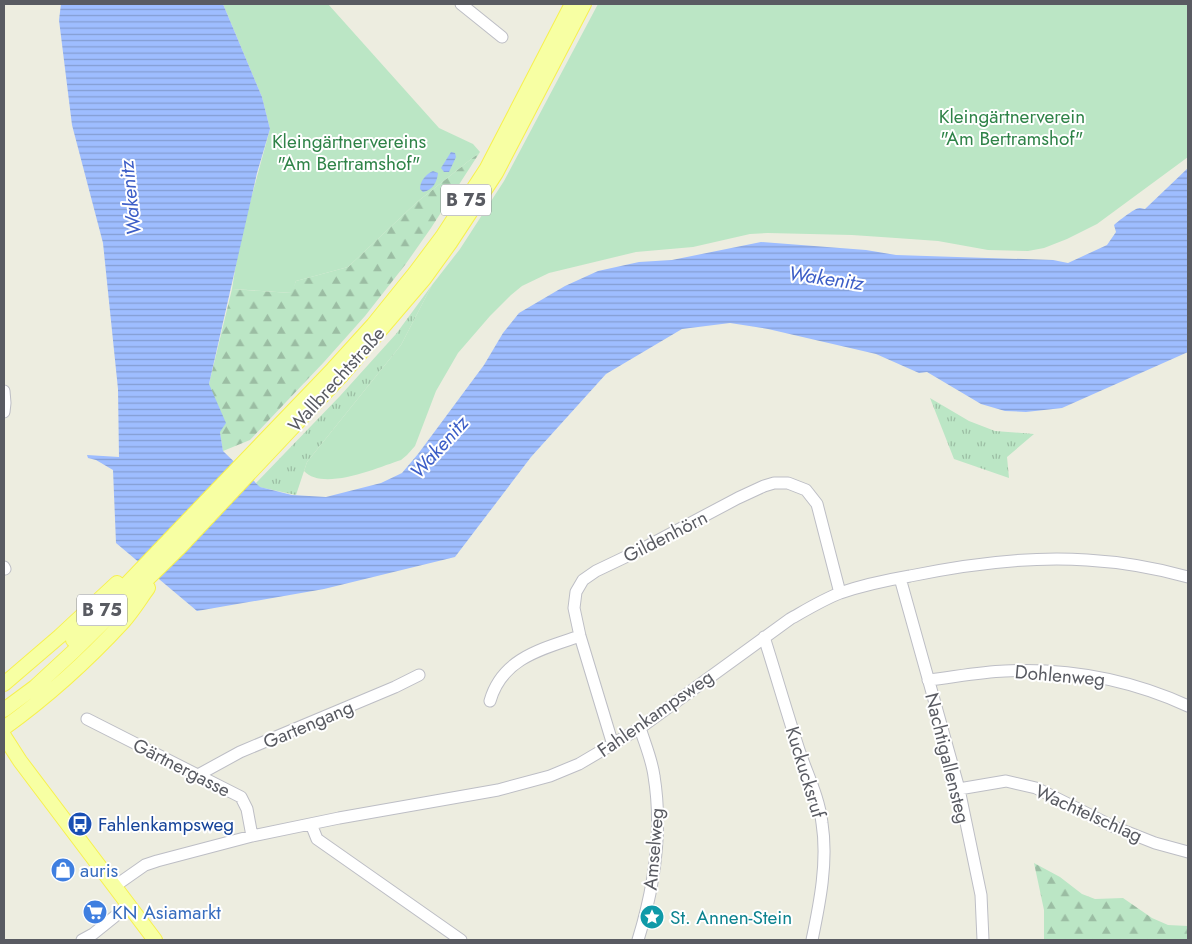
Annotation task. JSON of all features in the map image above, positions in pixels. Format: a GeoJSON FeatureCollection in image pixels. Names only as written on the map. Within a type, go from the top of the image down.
{"type":"FeatureCollection","features":[{"type":"Feature","properties":{"kind":"main road","name":"Wallbrechtstraße"},"geometry":{"type":"LineString","coordinates":[[295,417],[333,369],[373,325],[442,237],[487,168],[572,4]]}},
{"type":"Feature","properties":{"kind":"main road","name":"Wallbrechtstraße"},"geometry":{"type":"LineString","coordinates":[[9,694],[69,644],[176,541],[381,331],[424,279],[496,173],[584,4]]}},
{"type":"Feature","properties":{"kind":"main road"},"geometry":{"type":"LineString","coordinates":[[4,728],[21,716],[85,659],[124,621],[176,541]]}},
{"type":"Feature","properties":{"kind":"main road","name":"B 75"},"geometry":{"type":"LineString","coordinates":[[4,710],[9,694]]}},
{"type":"Feature","properties":{"kind":"main road"},"geometry":{"type":"LineString","coordinates":[[4,736],[20,761],[155,940]]}},
{"type":"Feature","properties":{"kind":"street"},"geometry":{"type":"LineString","coordinates":[[461,4],[502,37]]}},
{"type":"Feature","properties":{"kind":"street"},"geometry":{"type":"LineString","coordinates":[[4,391],[4,412]]}},
{"type":"Feature","properties":{"kind":"street","name":"Gildenhörn"},"geometry":{"type":"LineString","coordinates":[[613,746],[580,636],[574,608],[576,592],[582,580],[738,498],[774,483],[788,483],[806,490],[817,504],[840,593]]}},
{"type":"Feature","properties":{"kind":"street","name":"Fahlenkampsweg"},"geometry":{"type":"LineString","coordinates":[[115,886],[136,870],[157,861],[252,836],[507,788],[550,776],[613,746],[764,637],[815,604],[840,593],[900,578],[971,565],[1056,560],[1112,562],[1188,577]]}},
{"type":"Feature","properties":{"kind":"street","name":"Nachtigallensteg"},"geometry":{"type":"LineString","coordinates":[[900,578],[959,789],[980,895],[983,940]]}},
{"type":"Feature","properties":{"kind":"street"},"geometry":{"type":"LineString","coordinates":[[490,701],[494,687],[516,662],[535,651],[580,636]]}},
{"type":"Feature","properties":{"kind":"street","name":"Kuckucksruf"},"geometry":{"type":"LineString","coordinates":[[764,637],[799,750],[818,803],[822,824],[824,844],[822,887],[812,940]]}},
{"type":"Feature","properties":{"kind":"street","name":"Dohlenweg"},"geometry":{"type":"LineString","coordinates":[[928,680],[1004,671],[1058,671],[1113,679],[1188,706]]}},
{"type":"Feature","properties":{"kind":"street","name":"Gartengang"},"geometry":{"type":"LineString","coordinates":[[198,776],[240,752],[395,688],[419,675]]}},
{"type":"Feature","properties":{"kind":"street","name":"Gärtnergasse"},"geometry":{"type":"LineString","coordinates":[[87,719],[241,797],[247,809],[252,836]]}},
{"type":"Feature","properties":{"kind":"street","name":"Amselweg"},"geometry":{"type":"LineString","coordinates":[[638,940],[655,862],[658,816],[654,775],[640,728]]}},
{"type":"Feature","properties":{"kind":"street","name":"Wachtelschlag"},"geometry":{"type":"LineString","coordinates":[[959,789],[1006,781],[1036,788],[1112,826],[1156,843],[1188,852]]}},
{"type":"Feature","properties":{"kind":"street"},"geometry":{"type":"LineString","coordinates":[[311,824],[317,839],[461,940]]}},
{"type":"Feature","properties":{"kind":"street"},"geometry":{"type":"LineString","coordinates":[[85,940],[129,905]]}},
{"type":"Feature","properties":{"kind":"green space","name":"Kleingärtnervereins \"Am Bertramshof\""},"geometry":{"type":"Polygon","coordinates":[[[223,4],[328,4],[439,128],[473,144],[480,152],[417,202],[348,267],[296,281],[292,293],[232,289],[240,239],[270,129],[262,97],[223,4]]]}},
{"type":"Feature","properties":{"kind":"green space","name":"Kleingärtnerverein \"Am Bertramshof\""},"geometry":{"type":"Polygon","coordinates":[[[598,4],[1188,4],[1188,157],[1097,224],[1044,248],[1028,251],[988,250],[938,241],[896,238],[768,233],[750,234],[693,247],[636,252],[549,273],[522,286],[511,295],[458,353],[436,391],[415,446],[407,455],[401,460],[351,476],[337,479],[313,477],[304,471],[307,462],[401,345],[432,285],[460,249],[504,181],[598,4]]]}},
{"type":"Feature","properties":{"kind":"green space"},"geometry":{"type":"Polygon","coordinates":[[[480,152],[431,228],[365,316],[250,440],[223,451],[209,384],[232,289],[291,293],[296,281],[348,267],[417,202],[480,152]]]}},
{"type":"Feature","properties":{"kind":"green space"},"geometry":{"type":"Polygon","coordinates":[[[432,285],[401,345],[307,462],[296,495],[259,487],[256,483],[340,396],[396,334],[432,285]]]}},
{"type":"Feature","properties":{"kind":"green space"},"geometry":{"type":"Polygon","coordinates":[[[930,398],[969,421],[995,431],[1034,434],[1007,457],[1009,478],[954,459],[930,398]]]}},
{"type":"Feature","properties":{"kind":"green space"},"geometry":{"type":"Polygon","coordinates":[[[1034,863],[1060,877],[1082,894],[1095,899],[1123,898],[1152,918],[1168,925],[1188,926],[1188,940],[1044,940],[1044,910],[1034,863]]]}},
{"type":"Feature","properties":{"kind":"water","name":"Wakenitz"},"geometry":{"type":"Polygon","coordinates":[[[61,4],[223,4],[262,97],[270,129],[257,173],[209,384],[226,423],[220,432],[223,451],[260,487],[292,495],[326,497],[381,483],[402,473],[484,365],[503,333],[519,313],[565,286],[598,271],[639,262],[672,260],[761,242],[866,250],[896,255],[1053,260],[1068,263],[1107,245],[1116,232],[1114,225],[1138,208],[1145,209],[1188,168],[1188,352],[1062,408],[1026,412],[1005,411],[981,404],[927,372],[919,373],[876,354],[768,329],[730,323],[682,329],[606,374],[531,457],[455,557],[324,589],[197,611],[116,543],[113,470],[96,460],[88,458],[87,455],[119,457],[118,389],[103,243],[72,125],[59,20],[61,4]]]}},
{"type":"Feature","properties":{"kind":"water"},"geometry":{"type":"Polygon","coordinates":[[[451,152],[455,153],[456,157],[449,172],[444,172],[441,168],[451,152]]]}},
{"type":"Feature","properties":{"kind":"water"},"geometry":{"type":"Polygon","coordinates":[[[433,171],[438,173],[437,179],[432,187],[423,192],[420,189],[422,181],[433,171]]]}},
{"type":"Feature","properties":{"kind":"place","name":"Fahlenkampsweg"},"geometry":{"type":"Point","coordinates":[80,824]}},
{"type":"Feature","properties":{"kind":"place","name":"auris"},"geometry":{"type":"Point","coordinates":[63,870]}},
{"type":"Feature","properties":{"kind":"place","name":"KN Asiamarkt"},"geometry":{"type":"Point","coordinates":[95,912]}},
{"type":"Feature","properties":{"kind":"place","name":"St. Annen-Stein"},"geometry":{"type":"Point","coordinates":[652,917]}}]}
